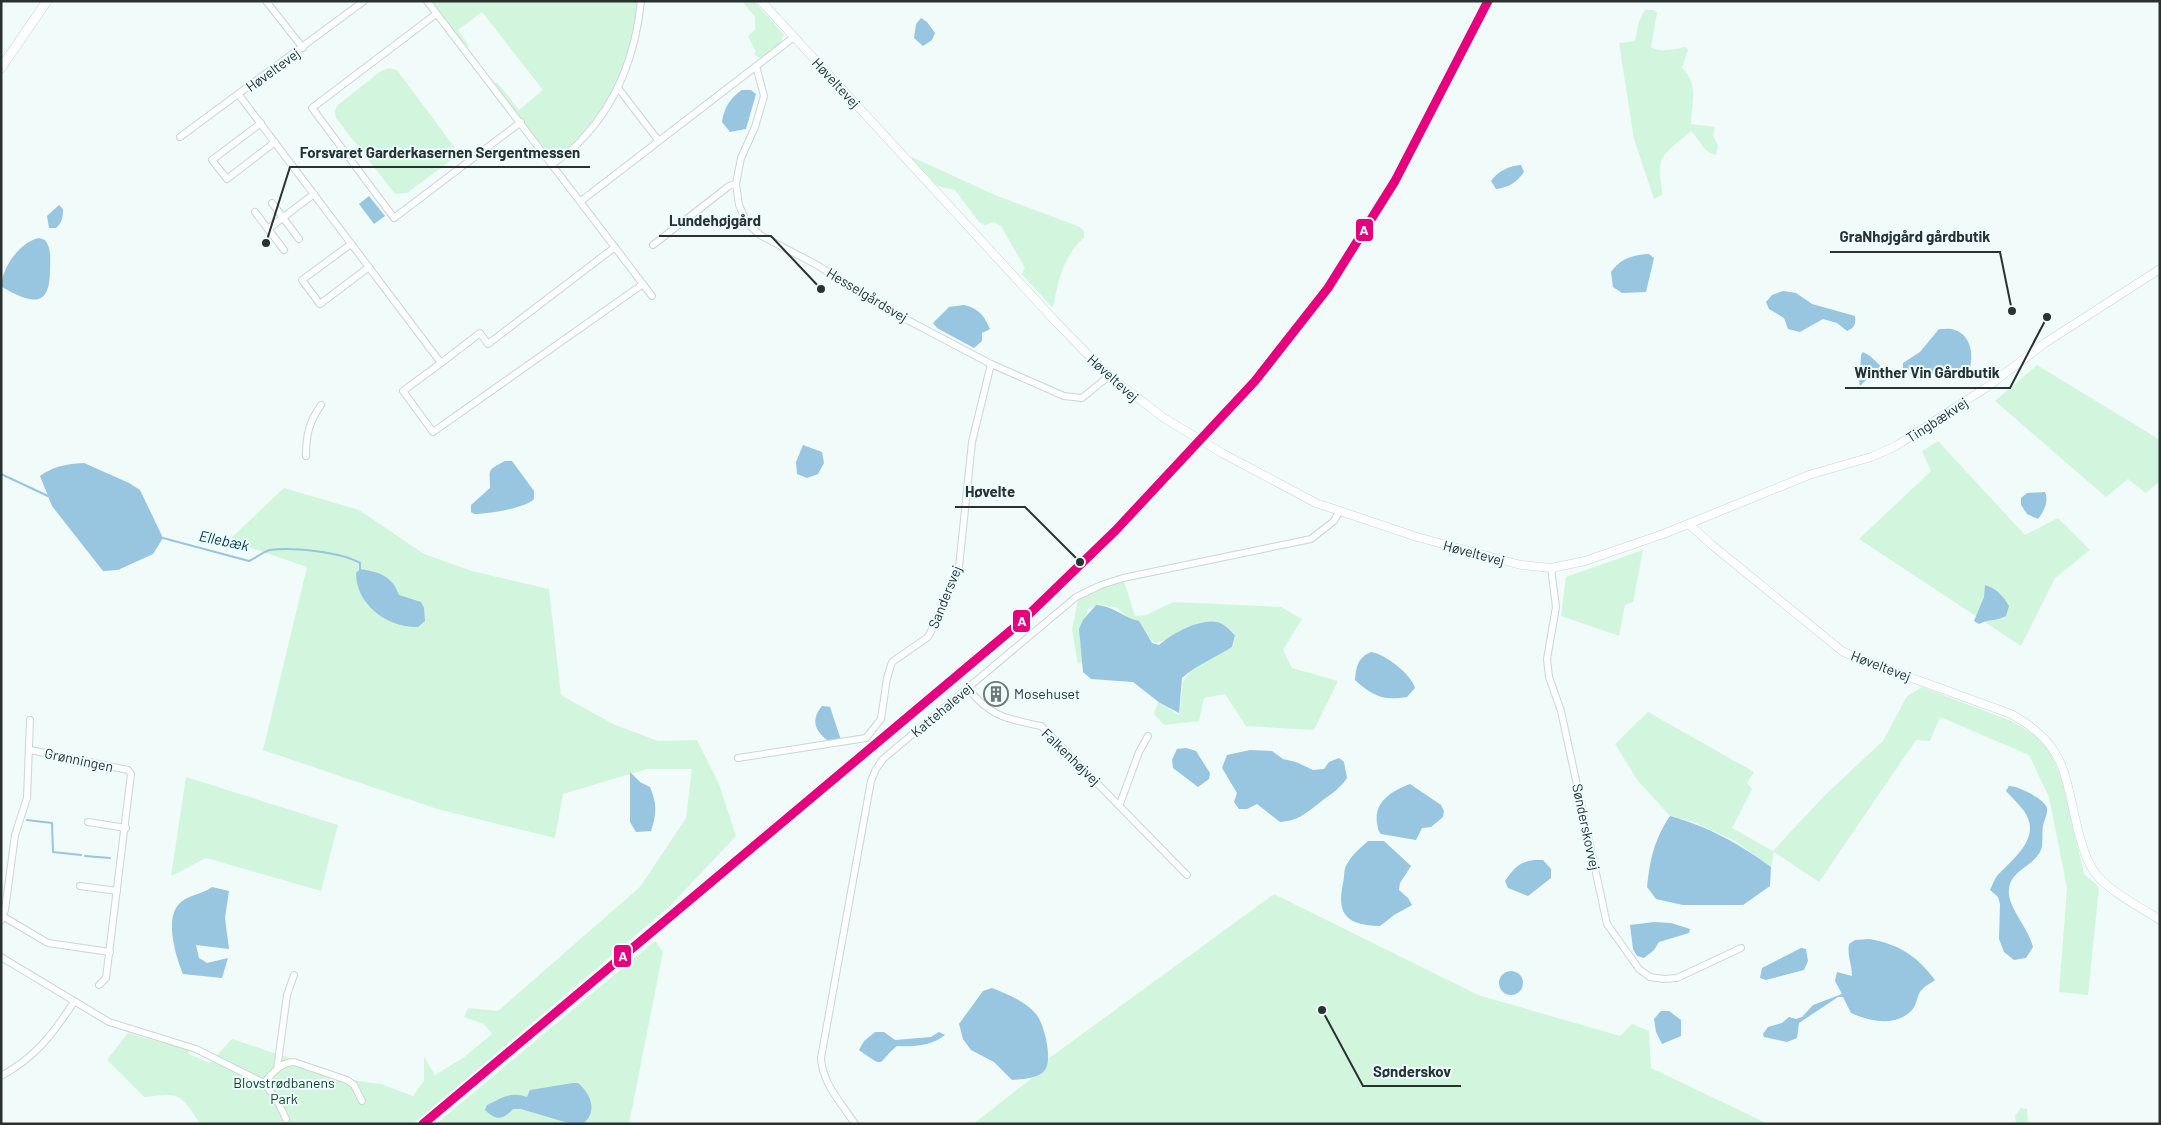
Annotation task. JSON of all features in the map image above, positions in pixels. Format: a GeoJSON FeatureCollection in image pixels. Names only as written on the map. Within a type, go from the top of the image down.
{"type":"FeatureCollection","features":[{"type":"Feature","properties":{"kind":"main road"},"geometry":{"type":"LineString","coordinates":[[1,68],[47,1]]}},
{"type":"Feature","properties":{"kind":"street"},"geometry":{"type":"LineString","coordinates":[[266,1],[303,48]]}},
{"type":"Feature","properties":{"kind":"street","name":"Høveltevej"},"geometry":{"type":"LineString","coordinates":[[180,137],[303,48],[364,1]]}},
{"type":"Feature","properties":{"kind":"street"},"geometry":{"type":"LineString","coordinates":[[427,1],[652,296]]}},
{"type":"Feature","properties":{"kind":"street"},"geometry":{"type":"LineString","coordinates":[[553,164],[582,140],[600,117],[618,88],[634,46],[642,1]]}},
{"type":"Feature","properties":{"kind":"street","name":"Høveltevej"},"geometry":{"type":"LineString","coordinates":[[761,1],[1056,322],[1109,376],[1139,401],[1190,435],[1316,503],[1426,540],[1521,565],[1551,568],[1585,562],[1689,524],[1712,546],[1842,651],[2011,714],[2031,725],[2048,740],[2059,756],[2081,840],[2086,856],[2095,872],[2107,885],[2160,920]]}},
{"type":"Feature","properties":{"kind":"street"},"geometry":{"type":"LineString","coordinates":[[436,14],[312,108],[394,218],[521,122]]}},
{"type":"Feature","properties":{"kind":"street"},"geometry":{"type":"LineString","coordinates":[[581,201],[794,37]]}},
{"type":"Feature","properties":{"kind":"street","name":"Hesselgårdsvej"},"geometry":{"type":"LineString","coordinates":[[756,66],[764,96],[756,127],[741,158],[736,184],[739,205],[747,222],[760,234],[817,265],[880,304],[992,364],[1073,398],[1082,398],[1109,376]]}},
{"type":"Feature","properties":{"kind":"street"},"geometry":{"type":"LineString","coordinates":[[618,88],[658,140]]}},
{"type":"Feature","properties":{"kind":"street"},"geometry":{"type":"LineString","coordinates":[[239,95],[441,363]]}},
{"type":"Feature","properties":{"kind":"street"},"geometry":{"type":"LineString","coordinates":[[261,123],[212,160],[227,179],[275,142]]}},
{"type":"Feature","properties":{"kind":"street"},"geometry":{"type":"LineString","coordinates":[[653,245],[729,186],[736,184]]}},
{"type":"Feature","properties":{"kind":"street"},"geometry":{"type":"LineString","coordinates":[[268,229],[314,194]]}},
{"type":"Feature","properties":{"kind":"street"},"geometry":{"type":"LineString","coordinates":[[272,203],[299,239]]}},
{"type":"Feature","properties":{"kind":"street"},"geometry":{"type":"LineString","coordinates":[[256,212],[284,250]]}},
{"type":"Feature","properties":{"kind":"street"},"geometry":{"type":"LineString","coordinates":[[351,244],[302,280],[320,304],[369,267]]}},
{"type":"Feature","properties":{"kind":"street"},"geometry":{"type":"LineString","coordinates":[[615,247],[488,344],[480,333],[403,391],[433,432],[643,284]]}},
{"type":"Feature","properties":{"kind":"street","name":"Tingbækvej"},"geometry":{"type":"LineString","coordinates":[[1689,524],[1809,475],[1871,457],[1896,446],[1987,387],[2052,338],[2160,269]]}},
{"type":"Feature","properties":{"kind":"street","name":"Sandersvej"},"geometry":{"type":"LineString","coordinates":[[738,758],[866,738],[881,719],[887,678],[892,662],[928,637],[944,606],[959,567],[972,442],[992,364]]}},
{"type":"Feature","properties":{"kind":"street"},"geometry":{"type":"LineString","coordinates":[[306,456],[306,435],[312,418],[322,405]]}},
{"type":"Feature","properties":{"kind":"street","name":"Kattehalevej"},"geometry":{"type":"LineString","coordinates":[[855,1124],[823,1074],[821,1058],[871,781],[883,759],[968,688],[997,661],[1076,597],[1100,585],[1311,539],[1334,521],[1339,512]]}},
{"type":"Feature","properties":{"kind":"street","name":"Sønderskovvej"},"geometry":{"type":"LineString","coordinates":[[1551,568],[1556,607],[1547,659],[1549,677],[1561,711],[1607,924],[1639,969],[1650,977],[1677,978],[1741,948]]}},
{"type":"Feature","properties":{"kind":"street","name":"Falkenhøjvej"},"geometry":{"type":"LineString","coordinates":[[968,688],[981,705],[1008,719],[1041,726],[1120,804],[1187,876]]}},
{"type":"Feature","properties":{"kind":"street","name":"Grønningen"},"geometry":{"type":"LineString","coordinates":[[30,720],[27,798],[15,835],[2,919],[48,943],[110,952]]}},
{"type":"Feature","properties":{"kind":"street"},"geometry":{"type":"LineString","coordinates":[[1120,804],[1139,752],[1148,736]]}},
{"type":"Feature","properties":{"kind":"street","name":"Grønningen"},"geometry":{"type":"LineString","coordinates":[[30,750],[128,770],[132,778],[106,978],[99,985]]}},
{"type":"Feature","properties":{"kind":"street"},"geometry":{"type":"LineString","coordinates":[[88,822],[126,828]]}},
{"type":"Feature","properties":{"kind":"street"},"geometry":{"type":"LineString","coordinates":[[80,886],[117,891]]}},
{"type":"Feature","properties":{"kind":"street"},"geometry":{"type":"LineString","coordinates":[[1,957],[109,1022],[196,1049],[264,1084],[276,1100],[286,1119]]}},
{"type":"Feature","properties":{"kind":"street"},"geometry":{"type":"LineString","coordinates":[[277,1069],[287,995],[294,975]]}},
{"type":"Feature","properties":{"kind":"street"},"geometry":{"type":"LineString","coordinates":[[1,1076],[23,1064],[47,1042],[74,1002]]}},
{"type":"Feature","properties":{"kind":"street"},"geometry":{"type":"LineString","coordinates":[[264,1084],[277,1069],[286,1063],[294,1062],[347,1080],[354,1085],[362,1101]]}},
{"type":"Feature","properties":{"kind":"green space"},"geometry":{"type":"Polygon","coordinates":[[[432,1],[638,1],[632,40],[619,78],[610,96],[587,128],[563,152],[552,158],[495,84],[497,82],[519,110],[543,90],[482,12],[458,30],[469,46],[467,47],[432,1]]]}},
{"type":"Feature","properties":{"kind":"green space"},"geometry":{"type":"Polygon","coordinates":[[[742,1],[754,1],[784,35],[780,43],[761,58],[753,54],[756,52],[748,36],[755,30],[755,17],[742,1]]]}},
{"type":"Feature","properties":{"kind":"green space"},"geometry":{"type":"Polygon","coordinates":[[[1645,10],[1654,10],[1657,13],[1651,47],[1663,50],[1685,47],[1688,50],[1682,68],[1691,80],[1693,87],[1691,124],[1715,127],[1713,135],[1718,146],[1716,155],[1708,152],[1691,131],[1669,150],[1663,158],[1660,170],[1662,195],[1654,199],[1634,139],[1619,43],[1635,41],[1639,21],[1645,10]]]}},
{"type":"Feature","properties":{"kind":"green space"},"geometry":{"type":"Polygon","coordinates":[[[389,68],[397,70],[455,148],[450,161],[407,193],[395,194],[336,118],[335,111],[338,105],[381,71],[389,68]]]}},
{"type":"Feature","properties":{"kind":"green space"},"geometry":{"type":"Polygon","coordinates":[[[912,157],[995,195],[1080,227],[1084,231],[1084,238],[1077,244],[1063,268],[1052,307],[1022,274],[1025,268],[1001,226],[994,222],[985,225],[979,222],[955,190],[938,186],[912,161],[912,157]]]}},
{"type":"Feature","properties":{"kind":"green space"},"geometry":{"type":"Polygon","coordinates":[[[2037,365],[2160,440],[2160,481],[2146,493],[2128,479],[2106,497],[1995,401],[2037,365]]]}},
{"type":"Feature","properties":{"kind":"green space"},"geometry":{"type":"Polygon","coordinates":[[[1938,441],[2025,535],[2058,518],[2090,550],[2055,578],[2021,646],[1859,539],[1931,471],[1922,451],[1938,441]]]}},
{"type":"Feature","properties":{"kind":"green space","name":"Blovstrødbanens Park"},"geometry":{"type":"Polygon","coordinates":[[[284,488],[359,510],[424,554],[472,571],[549,589],[561,695],[613,724],[658,741],[697,740],[719,784],[736,836],[669,907],[413,1124],[205,1124],[199,1122],[187,1105],[178,1097],[165,1095],[144,1097],[107,1060],[128,1033],[188,1050],[189,1054],[210,1063],[232,1039],[358,1081],[381,1084],[413,1096],[424,1081],[424,1057],[435,1075],[463,1058],[492,1034],[484,1024],[464,1017],[468,1008],[498,1011],[640,887],[686,818],[692,769],[647,769],[563,794],[555,838],[437,809],[263,750],[307,567],[229,540],[284,488]]]}},
{"type":"Feature","properties":{"kind":"green space"},"geometry":{"type":"Polygon","coordinates":[[[1643,550],[1633,602],[1625,605],[1619,636],[1561,616],[1566,577],[1643,550]]]}},
{"type":"Feature","properties":{"kind":"green space"},"geometry":{"type":"Polygon","coordinates":[[[1124,581],[1135,616],[1146,615],[1173,602],[1281,607],[1302,619],[1283,650],[1292,668],[1338,681],[1314,730],[1246,726],[1225,694],[1204,698],[1199,721],[1164,725],[1154,714],[1158,702],[1179,715],[1183,682],[1191,670],[1233,647],[1235,634],[1214,622],[1195,626],[1176,636],[1155,643],[1117,608],[1099,604],[1088,609],[1080,643],[1086,660],[1078,664],[1072,630],[1079,593],[1124,581]]]}},
{"type":"Feature","properties":{"kind":"green space"},"geometry":{"type":"Polygon","coordinates":[[[1922,687],[2014,722],[2047,744],[2062,780],[2084,874],[2099,887],[2088,995],[2059,992],[2067,888],[2049,797],[2029,755],[1940,717],[1930,741],[1916,740],[1819,882],[1774,852],[1771,867],[1735,841],[1696,823],[1670,816],[1638,781],[1615,744],[1648,712],[1754,772],[1747,783],[1752,789],[1732,828],[1773,851],[1826,794],[1883,741],[1907,696],[1922,687]]]}},
{"type":"Feature","properties":{"kind":"green space"},"geometry":{"type":"Polygon","coordinates":[[[186,777],[338,825],[321,891],[206,858],[171,876],[186,777]]]}},
{"type":"Feature","properties":{"kind":"green space"},"geometry":{"type":"Polygon","coordinates":[[[1274,894],[1478,995],[1620,1036],[1632,1024],[1649,1031],[1651,1068],[1764,1122],[1762,1124],[973,1124],[1032,1078],[1044,1071],[1048,1059],[1274,894]]]}},
{"type":"Feature","properties":{"kind":"green space"},"geometry":{"type":"Polygon","coordinates":[[[655,941],[663,952],[629,1124],[436,1124],[655,941]]]}},
{"type":"Feature","properties":{"kind":"green space"},"geometry":{"type":"Polygon","coordinates":[[[2021,1108],[2027,1109],[2028,1124],[2016,1124],[2015,1116],[2021,1108]]]}},
{"type":"Feature","properties":{"kind":"water"},"geometry":{"type":"Polygon","coordinates":[[[921,18],[927,22],[935,33],[932,40],[923,46],[914,38],[916,24],[921,18]]]}},
{"type":"Feature","properties":{"kind":"water"},"geometry":{"type":"Polygon","coordinates":[[[742,90],[751,90],[756,94],[746,129],[730,132],[722,122],[724,112],[734,96],[742,90]]]}},
{"type":"Feature","properties":{"kind":"water"},"geometry":{"type":"Polygon","coordinates":[[[1521,165],[1524,172],[1515,182],[1496,189],[1491,181],[1497,174],[1508,168],[1521,165]]]}},
{"type":"Feature","properties":{"kind":"water"},"geometry":{"type":"Polygon","coordinates":[[[369,196],[385,216],[374,224],[359,204],[369,196]]]}},
{"type":"Feature","properties":{"kind":"water"},"geometry":{"type":"Polygon","coordinates":[[[59,205],[63,209],[61,222],[56,228],[49,228],[47,216],[59,205]]]}},
{"type":"Feature","properties":{"kind":"water"},"geometry":{"type":"Polygon","coordinates":[[[39,238],[45,240],[50,251],[49,283],[46,292],[36,300],[21,296],[2,287],[2,280],[8,264],[19,250],[25,244],[39,238]]]}},
{"type":"Feature","properties":{"kind":"water"},"geometry":{"type":"Polygon","coordinates":[[[1649,254],[1654,258],[1646,292],[1622,293],[1613,287],[1611,272],[1619,263],[1633,256],[1649,254]]]}},
{"type":"Feature","properties":{"kind":"water"},"geometry":{"type":"Polygon","coordinates":[[[1783,291],[1796,293],[1812,304],[1855,316],[1854,326],[1847,331],[1837,323],[1823,319],[1800,332],[1788,329],[1784,318],[1769,309],[1766,302],[1772,295],[1783,291]]]}},
{"type":"Feature","properties":{"kind":"water"},"geometry":{"type":"Polygon","coordinates":[[[964,305],[974,308],[980,313],[990,329],[982,333],[982,341],[974,348],[937,328],[933,323],[949,307],[964,305]]]}},
{"type":"Feature","properties":{"kind":"water"},"geometry":{"type":"Polygon","coordinates":[[[1939,329],[1953,329],[1965,337],[1971,353],[1969,371],[1946,377],[1903,369],[1903,363],[1920,352],[1939,329]]]}},
{"type":"Feature","properties":{"kind":"water"},"geometry":{"type":"Polygon","coordinates":[[[1863,352],[1886,371],[1869,377],[1860,386],[1859,376],[1863,352]]]}},
{"type":"Feature","properties":{"kind":"water"},"geometry":{"type":"Polygon","coordinates":[[[803,445],[822,452],[824,463],[818,474],[807,478],[797,474],[796,462],[803,445]]]}},
{"type":"Feature","properties":{"kind":"water"},"geometry":{"type":"Polygon","coordinates":[[[505,461],[512,461],[534,491],[534,499],[515,508],[474,514],[471,512],[471,505],[490,488],[490,471],[505,461]]]}},
{"type":"Feature","properties":{"kind":"water"},"geometry":{"type":"Polygon","coordinates":[[[84,463],[129,483],[140,490],[163,538],[153,554],[118,570],[103,571],[52,506],[40,476],[60,466],[84,463]]]}},
{"type":"Feature","properties":{"kind":"water"},"geometry":{"type":"Polygon","coordinates":[[[2045,492],[2045,506],[2038,519],[2027,514],[2021,505],[2021,498],[2027,493],[2045,492]]]}},
{"type":"Feature","properties":{"kind":"water"},"geometry":{"type":"Polygon","coordinates":[[[360,569],[384,576],[393,583],[399,595],[421,602],[424,608],[425,621],[418,627],[407,626],[385,619],[376,612],[361,595],[357,585],[356,573],[360,569]]]}},
{"type":"Feature","properties":{"kind":"water"},"geometry":{"type":"Polygon","coordinates":[[[1985,585],[1999,593],[2009,606],[2006,616],[1979,624],[1974,621],[1984,597],[1985,585]]]}},
{"type":"Feature","properties":{"kind":"water"},"geometry":{"type":"Polygon","coordinates":[[[1096,605],[1108,607],[1139,621],[1152,643],[1159,645],[1188,627],[1213,621],[1222,624],[1235,635],[1232,647],[1200,665],[1182,678],[1179,713],[1160,703],[1133,682],[1091,679],[1083,672],[1079,629],[1083,620],[1096,605]]]}},
{"type":"Feature","properties":{"kind":"water"},"geometry":{"type":"Polygon","coordinates":[[[1371,652],[1383,656],[1390,661],[1403,671],[1413,683],[1415,688],[1407,697],[1384,698],[1367,690],[1355,680],[1358,663],[1371,652]]]}},
{"type":"Feature","properties":{"kind":"water"},"geometry":{"type":"Polygon","coordinates":[[[822,706],[830,707],[841,740],[830,742],[818,730],[815,721],[818,711],[822,706]]]}},
{"type":"Feature","properties":{"kind":"water"},"geometry":{"type":"Polygon","coordinates":[[[1186,748],[1196,751],[1210,773],[1209,779],[1198,787],[1173,768],[1172,760],[1177,749],[1186,748]]]}},
{"type":"Feature","properties":{"kind":"water"},"geometry":{"type":"Polygon","coordinates":[[[1250,750],[1272,751],[1283,759],[1296,762],[1313,770],[1324,769],[1329,762],[1339,758],[1344,762],[1347,778],[1337,789],[1305,814],[1296,819],[1280,822],[1257,804],[1247,809],[1239,809],[1234,802],[1237,793],[1222,768],[1227,755],[1250,750]]]}},
{"type":"Feature","properties":{"kind":"water"},"geometry":{"type":"Polygon","coordinates":[[[630,772],[640,782],[650,787],[655,804],[651,831],[636,832],[630,822],[630,772]]]}},
{"type":"Feature","properties":{"kind":"water"},"geometry":{"type":"Polygon","coordinates":[[[1410,784],[1441,805],[1444,811],[1443,817],[1431,827],[1422,828],[1416,840],[1381,834],[1378,828],[1377,815],[1381,803],[1397,790],[1410,784]]]}},
{"type":"Feature","properties":{"kind":"water"},"geometry":{"type":"Polygon","coordinates":[[[2009,786],[2036,797],[2047,808],[2040,852],[2010,883],[2009,895],[2011,902],[2033,947],[2026,958],[2014,960],[2004,952],[1999,939],[2000,904],[1998,897],[1990,890],[1997,876],[2023,847],[2028,839],[2030,830],[2029,821],[2024,811],[2006,791],[2009,786]]]}},
{"type":"Feature","properties":{"kind":"water"},"geometry":{"type":"Polygon","coordinates":[[[1670,816],[1723,837],[1771,867],[1770,886],[1743,905],[1683,905],[1656,899],[1647,887],[1650,867],[1656,842],[1670,816]]]}},
{"type":"Feature","properties":{"kind":"water"},"geometry":{"type":"Polygon","coordinates":[[[1368,841],[1384,841],[1411,866],[1400,883],[1399,890],[1408,898],[1412,905],[1394,915],[1380,926],[1360,924],[1352,921],[1343,911],[1341,904],[1346,866],[1368,841]]]}},
{"type":"Feature","properties":{"kind":"water"},"geometry":{"type":"Polygon","coordinates":[[[1543,860],[1551,869],[1551,878],[1528,896],[1508,888],[1505,881],[1514,869],[1524,862],[1543,860]]]}},
{"type":"Feature","properties":{"kind":"water"},"geometry":{"type":"Polygon","coordinates":[[[212,887],[229,891],[225,918],[229,949],[196,945],[199,958],[207,963],[228,958],[222,978],[183,974],[173,939],[172,920],[174,912],[185,899],[212,887]]]}},
{"type":"Feature","properties":{"kind":"water"},"geometry":{"type":"Polygon","coordinates":[[[1654,922],[1671,923],[1690,929],[1689,933],[1659,942],[1654,950],[1644,958],[1637,956],[1633,949],[1630,925],[1654,922]]]}},
{"type":"Feature","properties":{"kind":"water"},"geometry":{"type":"Polygon","coordinates":[[[1869,939],[1889,944],[1906,952],[1921,964],[1935,980],[1921,990],[1910,1012],[1896,1020],[1873,1020],[1851,1013],[1843,997],[1838,997],[1799,1023],[1797,1038],[1787,1042],[1764,1037],[1763,1034],[1768,1027],[1782,1023],[1789,1017],[1796,1019],[1802,1017],[1813,1005],[1842,994],[1835,981],[1837,972],[1852,976],[1849,944],[1855,940],[1869,939]]]}},
{"type":"Feature","properties":{"kind":"water"},"geometry":{"type":"Polygon","coordinates":[[[1801,948],[1806,949],[1808,961],[1804,970],[1766,980],[1760,978],[1762,968],[1801,948]]]}},
{"type":"Feature","properties":{"kind":"water"},"geometry":{"type":"Polygon","coordinates":[[[1511,971],[1520,974],[1523,983],[1520,992],[1511,995],[1502,992],[1499,983],[1502,974],[1511,971]]]}},
{"type":"Feature","properties":{"kind":"water"},"geometry":{"type":"Polygon","coordinates":[[[992,988],[1021,1001],[1039,1019],[1048,1050],[1047,1065],[1042,1073],[1030,1078],[1012,1080],[994,1062],[971,1050],[963,1039],[959,1024],[983,991],[992,988]]]}},
{"type":"Feature","properties":{"kind":"water"},"geometry":{"type":"Polygon","coordinates":[[[1661,1011],[1669,1011],[1681,1020],[1681,1036],[1662,1044],[1656,1032],[1654,1019],[1661,1011]]]}},
{"type":"Feature","properties":{"kind":"water"},"geometry":{"type":"Polygon","coordinates":[[[875,1032],[884,1032],[895,1040],[931,1037],[939,1032],[945,1035],[934,1042],[922,1045],[897,1046],[881,1062],[878,1062],[859,1050],[864,1041],[875,1032]]]}},
{"type":"Feature","properties":{"kind":"water"},"geometry":{"type":"Polygon","coordinates":[[[578,1083],[583,1087],[591,1103],[590,1114],[583,1124],[568,1123],[521,1109],[513,1109],[499,1118],[485,1110],[487,1105],[506,1096],[521,1095],[527,1097],[530,1090],[578,1083]]]}},
{"type":"Feature","properties":{"kind":"waterway","name":"Ellebæk"},"geometry":{"type":"LineString","coordinates":[[1,474],[48,496]]}},
{"type":"Feature","properties":{"kind":"waterway","name":"Ellebæk"},"geometry":{"type":"LineString","coordinates":[[163,538],[249,561],[270,550],[291,549],[329,553],[360,563],[360,569]]}},
{"type":"Feature","properties":{"kind":"waterway"},"geometry":{"type":"LineString","coordinates":[[27,820],[52,823],[53,852],[81,855]]}},
{"type":"Feature","properties":{"kind":"waterway"},"geometry":{"type":"LineString","coordinates":[[85,856],[110,858]]}},
{"type":"Feature","properties":{"kind":"transit line","name":"A"},"geometry":{"type":"LineString","coordinates":[[423,1124],[1022,621],[1116,530],[1255,381],[1328,288],[1395,181],[1488,1]]}},
{"type":"Feature","properties":{"kind":"place","name":"Forsvaret Garderkasernen Sergentmessen"},"geometry":{"type":"Point","coordinates":[266,243]}},
{"type":"Feature","properties":{"kind":"place","name":"Lundehøjgård"},"geometry":{"type":"Point","coordinates":[821,289]}},
{"type":"Feature","properties":{"kind":"place","name":"GraNhøjgård gårdbutik"},"geometry":{"type":"Point","coordinates":[2012,311]}},
{"type":"Feature","properties":{"kind":"place","name":"Winther Vin Gårdbutik"},"geometry":{"type":"Point","coordinates":[2047,317]}},
{"type":"Feature","properties":{"kind":"place","name":"Høvelte"},"geometry":{"type":"Point","coordinates":[1080,562]}},
{"type":"Feature","properties":{"kind":"place","name":"Mosehuset"},"geometry":{"type":"Point","coordinates":[996,694]}},
{"type":"Feature","properties":{"kind":"place","name":"Sønderskov"},"geometry":{"type":"Point","coordinates":[1322,1010]}}]}
